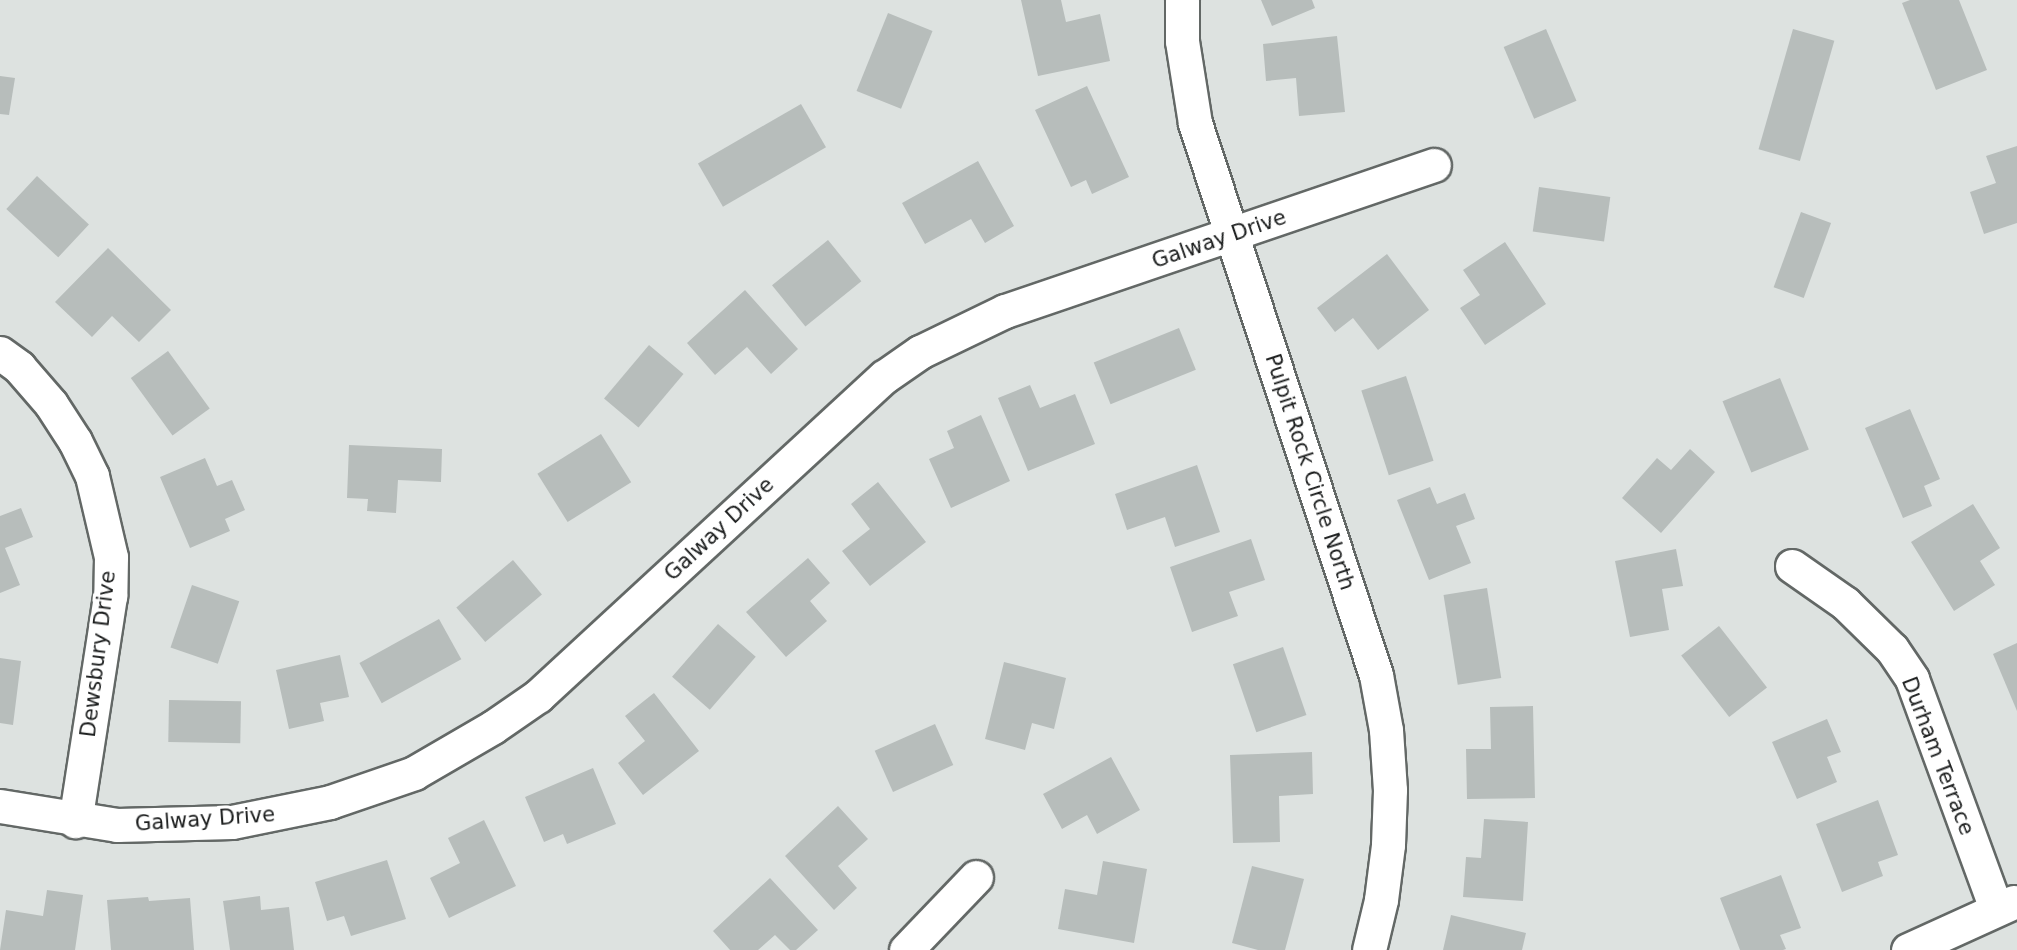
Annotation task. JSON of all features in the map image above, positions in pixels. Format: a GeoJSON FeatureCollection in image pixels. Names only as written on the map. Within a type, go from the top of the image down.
{"type":"FeatureCollection","features":[{"type":"Feature","properties":{"kind":"street","name":"Pulpit Rock Circle North"},"geometry":{"type":"LineString","coordinates":[[1182,0],[1184,66],[1195,123],[1376,675],[1386,730],[1390,790],[1388,845],[1381,900],[1369,950]]}},
{"type":"Feature","properties":{"kind":"street","name":"Galway Drive"},"geometry":{"type":"LineString","coordinates":[[0,806],[75,821],[117,825],[232,822],[330,802],[414,773],[473,740],[538,696],[884,377],[920,352],[1005,311],[1434,165]]}},
{"type":"Feature","properties":{"kind":"street","name":"Dewsbury Drive"},"geometry":{"type":"LineString","coordinates":[[0,354],[19,367],[51,404],[75,441],[92,476],[110,556],[110,596],[75,821]]}},
{"type":"Feature","properties":{"kind":"street","name":"Durham Terrace"},"geometry":{"type":"LineString","coordinates":[[1792,566],[1845,603],[1892,649],[1912,679],[2006,905]]}},
{"type":"Feature","properties":{"kind":"street"},"geometry":{"type":"LineString","coordinates":[[906,950],[976,877]]}},
{"type":"Feature","properties":{"kind":"street"},"geometry":{"type":"LineString","coordinates":[[1908,950],[2006,905]]}},
{"type":"Feature","properties":{"kind":"building"},"geometry":{"type":"Polygon","coordinates":[[[1021,0],[1061,0],[1066,22],[1100,14],[1110,61],[1038,76],[1021,0]]]}},
{"type":"Feature","properties":{"kind":"building"},"geometry":{"type":"Polygon","coordinates":[[[1261,0],[1312,0],[1315,8],[1272,26],[1261,0]]]}},
{"type":"Feature","properties":{"kind":"building"},"geometry":{"type":"Polygon","coordinates":[[[1910,0],[1959,0],[1987,70],[1936,90],[1902,3],[1910,0]]]}},
{"type":"Feature","properties":{"kind":"building"},"geometry":{"type":"Polygon","coordinates":[[[888,13],[933,31],[901,109],[857,91],[888,13]]]}},
{"type":"Feature","properties":{"kind":"building"},"geometry":{"type":"Polygon","coordinates":[[[1546,29],[1576,101],[1534,119],[1504,47],[1546,29]]]}},
{"type":"Feature","properties":{"kind":"building"},"geometry":{"type":"Polygon","coordinates":[[[1793,29],[1834,41],[1800,161],[1759,149],[1793,29]]]}},
{"type":"Feature","properties":{"kind":"building"},"geometry":{"type":"Polygon","coordinates":[[[1337,36],[1345,112],[1299,116],[1296,78],[1266,81],[1263,44],[1337,36]]]}},
{"type":"Feature","properties":{"kind":"building"},"geometry":{"type":"Polygon","coordinates":[[[0,76],[15,78],[9,115],[0,114],[0,76]]]}},
{"type":"Feature","properties":{"kind":"building"},"geometry":{"type":"Polygon","coordinates":[[[1087,86],[1129,177],[1092,194],[1086,180],[1071,187],[1035,110],[1087,86]]]}},
{"type":"Feature","properties":{"kind":"building"},"geometry":{"type":"Polygon","coordinates":[[[801,104],[826,147],[723,207],[698,164],[801,104]]]}},
{"type":"Feature","properties":{"kind":"building"},"geometry":{"type":"Polygon","coordinates":[[[2017,146],[2017,223],[1984,234],[1970,192],[1996,183],[1986,156],[2017,146]]]}},
{"type":"Feature","properties":{"kind":"building"},"geometry":{"type":"Polygon","coordinates":[[[978,161],[1014,226],[985,243],[971,219],[925,244],[902,203],[978,161]]]}},
{"type":"Feature","properties":{"kind":"building"},"geometry":{"type":"Polygon","coordinates":[[[37,176],[89,224],[58,257],[6,209],[37,176]]]}},
{"type":"Feature","properties":{"kind":"building"},"geometry":{"type":"Polygon","coordinates":[[[1539,187],[1610,197],[1604,242],[1533,232],[1539,187]]]}},
{"type":"Feature","properties":{"kind":"building"},"geometry":{"type":"Polygon","coordinates":[[[1801,212],[1831,223],[1804,298],[1774,287],[1801,212]]]}},
{"type":"Feature","properties":{"kind":"building"},"geometry":{"type":"Polygon","coordinates":[[[828,240],[861,281],[805,326],[772,285],[828,240]]]}},
{"type":"Feature","properties":{"kind":"building"},"geometry":{"type":"Polygon","coordinates":[[[1505,242],[1546,304],[1485,345],[1460,308],[1480,295],[1463,270],[1505,242]]]}},
{"type":"Feature","properties":{"kind":"building"},"geometry":{"type":"Polygon","coordinates":[[[108,248],[171,310],[139,342],[112,316],[92,337],[55,302],[108,248]]]}},
{"type":"Feature","properties":{"kind":"building"},"geometry":{"type":"Polygon","coordinates":[[[1387,254],[1429,310],[1378,350],[1353,318],[1335,332],[1317,308],[1387,254]]]}},
{"type":"Feature","properties":{"kind":"building"},"geometry":{"type":"Polygon","coordinates":[[[745,290],[798,349],[771,374],[747,347],[715,375],[687,343],[745,290]]]}},
{"type":"Feature","properties":{"kind":"building"},"geometry":{"type":"Polygon","coordinates":[[[1179,328],[1196,370],[1111,404],[1094,362],[1179,328]]]}},
{"type":"Feature","properties":{"kind":"building"},"geometry":{"type":"Polygon","coordinates":[[[649,345],[683,374],[638,428],[604,399],[649,345]]]}},
{"type":"Feature","properties":{"kind":"building"},"geometry":{"type":"Polygon","coordinates":[[[168,351],[210,408],[173,435],[131,378],[168,351]]]}},
{"type":"Feature","properties":{"kind":"building"},"geometry":{"type":"Polygon","coordinates":[[[1406,376],[1434,461],[1389,475],[1361,391],[1406,376]]]}},
{"type":"Feature","properties":{"kind":"building"},"geometry":{"type":"Polygon","coordinates":[[[1780,378],[1809,449],[1751,473],[1723,401],[1780,378]]]}},
{"type":"Feature","properties":{"kind":"building"},"geometry":{"type":"Polygon","coordinates":[[[1030,385],[1040,408],[1075,394],[1095,444],[1028,471],[998,398],[1030,385]]]}},
{"type":"Feature","properties":{"kind":"building"},"geometry":{"type":"Polygon","coordinates":[[[1910,409],[1940,479],[1924,486],[1932,506],[1903,518],[1865,428],[1910,409]]]}},
{"type":"Feature","properties":{"kind":"building"},"geometry":{"type":"Polygon","coordinates":[[[981,415],[1010,481],[951,508],[929,459],[954,448],[947,431],[981,415]]]}},
{"type":"Feature","properties":{"kind":"building"},"geometry":{"type":"Polygon","coordinates":[[[601,434],[631,482],[568,522],[537,474],[601,434]]]}},
{"type":"Feature","properties":{"kind":"building"},"geometry":{"type":"Polygon","coordinates":[[[349,445],[442,449],[441,482],[398,480],[396,513],[367,511],[368,499],[347,498],[349,445]]]}},
{"type":"Feature","properties":{"kind":"building"},"geometry":{"type":"Polygon","coordinates":[[[1690,449],[1715,472],[1661,533],[1622,498],[1657,458],[1671,470],[1690,449]]]}},
{"type":"Feature","properties":{"kind":"building"},"geometry":{"type":"Polygon","coordinates":[[[205,458],[217,486],[232,480],[245,510],[225,519],[230,531],[190,548],[160,477],[205,458]]]}},
{"type":"Feature","properties":{"kind":"building"},"geometry":{"type":"Polygon","coordinates":[[[1197,465],[1220,532],[1175,547],[1165,517],[1127,530],[1115,494],[1197,465]]]}},
{"type":"Feature","properties":{"kind":"building"},"geometry":{"type":"Polygon","coordinates":[[[878,482],[926,542],[870,586],[842,551],[870,529],[851,504],[878,482]]]}},
{"type":"Feature","properties":{"kind":"building"},"geometry":{"type":"Polygon","coordinates":[[[1430,487],[1437,504],[1465,493],[1475,519],[1456,526],[1471,563],[1429,580],[1397,500],[1430,487]]]}},
{"type":"Feature","properties":{"kind":"building"},"geometry":{"type":"Polygon","coordinates":[[[1973,504],[2000,548],[1980,561],[1995,585],[1954,611],[1911,542],[1973,504]]]}},
{"type":"Feature","properties":{"kind":"building"},"geometry":{"type":"Polygon","coordinates":[[[21,508],[33,537],[5,548],[20,585],[0,593],[0,516],[21,508]]]}},
{"type":"Feature","properties":{"kind":"building"},"geometry":{"type":"Polygon","coordinates":[[[1251,539],[1265,580],[1229,592],[1238,616],[1192,632],[1170,567],[1251,539]]]}},
{"type":"Feature","properties":{"kind":"building"},"geometry":{"type":"Polygon","coordinates":[[[1676,549],[1683,586],[1662,589],[1669,630],[1630,637],[1615,561],[1676,549]]]}},
{"type":"Feature","properties":{"kind":"building"},"geometry":{"type":"Polygon","coordinates":[[[808,558],[830,583],[810,601],[827,621],[786,657],[746,612],[808,558]]]}},
{"type":"Feature","properties":{"kind":"building"},"geometry":{"type":"Polygon","coordinates":[[[513,560],[542,594],[485,642],[456,608],[513,560]]]}},
{"type":"Feature","properties":{"kind":"building"},"geometry":{"type":"Polygon","coordinates":[[[192,585],[239,601],[218,664],[171,647],[192,585]]]}},
{"type":"Feature","properties":{"kind":"building"},"geometry":{"type":"Polygon","coordinates":[[[1487,588],[1501,678],[1458,685],[1444,595],[1487,588]]]}},
{"type":"Feature","properties":{"kind":"building"},"geometry":{"type":"Polygon","coordinates":[[[439,619],[461,659],[382,703],[359,663],[439,619]]]}},
{"type":"Feature","properties":{"kind":"building"},"geometry":{"type":"Polygon","coordinates":[[[718,624],[756,657],[710,710],[672,677],[718,624]]]}},
{"type":"Feature","properties":{"kind":"building"},"geometry":{"type":"Polygon","coordinates":[[[1719,626],[1767,687],[1729,717],[1681,656],[1719,626]]]}},
{"type":"Feature","properties":{"kind":"building"},"geometry":{"type":"Polygon","coordinates":[[[2017,643],[2017,711],[1993,654],[2017,643]]]}},
{"type":"Feature","properties":{"kind":"building"},"geometry":{"type":"Polygon","coordinates":[[[1283,647],[1306,715],[1256,732],[1233,664],[1283,647]]]}},
{"type":"Feature","properties":{"kind":"building"},"geometry":{"type":"Polygon","coordinates":[[[340,655],[349,697],[320,703],[324,721],[289,729],[276,670],[340,655]]]}},
{"type":"Feature","properties":{"kind":"building"},"geometry":{"type":"Polygon","coordinates":[[[0,658],[21,661],[13,725],[0,723],[0,658]]]}},
{"type":"Feature","properties":{"kind":"building"},"geometry":{"type":"Polygon","coordinates":[[[1004,662],[1066,678],[1054,729],[1032,723],[1025,750],[985,739],[1004,662]]]}},
{"type":"Feature","properties":{"kind":"building"},"geometry":{"type":"Polygon","coordinates":[[[654,693],[699,751],[643,795],[618,763],[645,741],[625,716],[654,693]]]}},
{"type":"Feature","properties":{"kind":"building"},"geometry":{"type":"Polygon","coordinates":[[[169,700],[241,701],[240,743],[168,742],[169,700]]]}},
{"type":"Feature","properties":{"kind":"building"},"geometry":{"type":"Polygon","coordinates":[[[1533,706],[1535,798],[1467,799],[1466,749],[1491,749],[1490,707],[1533,706]]]}},
{"type":"Feature","properties":{"kind":"building"},"geometry":{"type":"Polygon","coordinates":[[[1827,719],[1841,752],[1827,757],[1837,782],[1797,799],[1772,742],[1827,719]]]}},
{"type":"Feature","properties":{"kind":"building"},"geometry":{"type":"Polygon","coordinates":[[[935,724],[953,765],[893,792],[875,751],[935,724]]]}},
{"type":"Feature","properties":{"kind":"building"},"geometry":{"type":"Polygon","coordinates":[[[1312,752],[1313,794],[1279,796],[1280,842],[1233,843],[1230,755],[1312,752]]]}},
{"type":"Feature","properties":{"kind":"building"},"geometry":{"type":"Polygon","coordinates":[[[1111,757],[1140,810],[1097,834],[1087,815],[1062,829],[1043,794],[1111,757]]]}},
{"type":"Feature","properties":{"kind":"building"},"geometry":{"type":"Polygon","coordinates":[[[593,768],[616,824],[567,844],[563,834],[544,842],[525,797],[593,768]]]}},
{"type":"Feature","properties":{"kind":"building"},"geometry":{"type":"Polygon","coordinates":[[[1878,800],[1898,855],[1878,862],[1883,876],[1842,892],[1816,824],[1878,800]]]}},
{"type":"Feature","properties":{"kind":"building"},"geometry":{"type":"Polygon","coordinates":[[[838,806],[868,839],[838,866],[857,888],[834,910],[785,856],[838,806]]]}},
{"type":"Feature","properties":{"kind":"building"},"geometry":{"type":"Polygon","coordinates":[[[1484,819],[1528,822],[1523,901],[1463,897],[1466,857],[1481,858],[1484,819]]]}},
{"type":"Feature","properties":{"kind":"building"},"geometry":{"type":"Polygon","coordinates":[[[484,820],[516,886],[449,918],[430,878],[460,863],[448,838],[484,820]]]}},
{"type":"Feature","properties":{"kind":"building"},"geometry":{"type":"Polygon","coordinates":[[[387,860],[406,919],[351,936],[344,916],[327,921],[315,882],[387,860]]]}},
{"type":"Feature","properties":{"kind":"building"},"geometry":{"type":"Polygon","coordinates":[[[1103,861],[1147,869],[1134,943],[1058,929],[1065,889],[1097,895],[1103,861]]]}},
{"type":"Feature","properties":{"kind":"building"},"geometry":{"type":"Polygon","coordinates":[[[1252,866],[1304,879],[1285,950],[1258,950],[1232,943],[1252,866]]]}},
{"type":"Feature","properties":{"kind":"building"},"geometry":{"type":"Polygon","coordinates":[[[1781,875],[1801,928],[1780,935],[1786,949],[1740,950],[1720,898],[1781,875]]]}},
{"type":"Feature","properties":{"kind":"building"},"geometry":{"type":"Polygon","coordinates":[[[770,878],[818,930],[796,950],[790,950],[775,935],[758,950],[730,950],[713,931],[770,878]]]}},
{"type":"Feature","properties":{"kind":"building"},"geometry":{"type":"Polygon","coordinates":[[[47,890],[83,895],[75,950],[0,950],[6,910],[43,916],[47,890]]]}},
{"type":"Feature","properties":{"kind":"building"},"geometry":{"type":"Polygon","coordinates":[[[260,896],[261,910],[289,907],[294,950],[230,950],[223,901],[260,896]]]}},
{"type":"Feature","properties":{"kind":"building"},"geometry":{"type":"Polygon","coordinates":[[[148,897],[149,901],[190,898],[194,950],[111,950],[107,900],[148,897]]]}},
{"type":"Feature","properties":{"kind":"building"},"geometry":{"type":"Polygon","coordinates":[[[1451,915],[1526,933],[1522,950],[1443,950],[1451,915]]]}}]}
